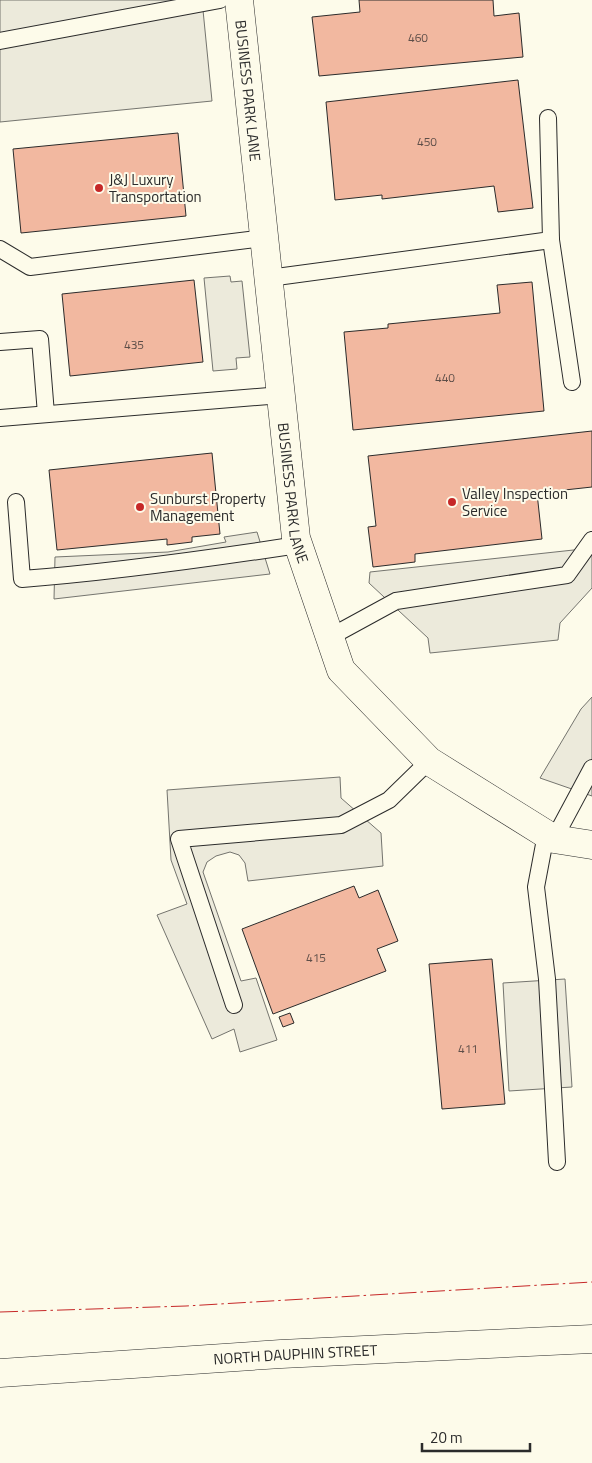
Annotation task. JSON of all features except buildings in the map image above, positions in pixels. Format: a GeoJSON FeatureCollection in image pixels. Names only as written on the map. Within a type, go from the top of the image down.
{"type":"FeatureCollection","features":[{"type":"Feature","properties":{"kind":"street","name":"BUSINESS PARK LANE"},"geometry":{"type":"LineString","coordinates":[[239,0],[296,538],[341,670],[429,761],[550,837],[592,845]]}},
{"type":"Feature","properties":{"kind":"street","name":"NORTH DAUPHIN STREET"},"geometry":{"type":"LineString","coordinates":[[0,1372],[281,1354],[592,1339]]}},
{"type":"Feature","properties":{"kind":"lane"},"geometry":{"type":"LineString","coordinates":[[0,41],[220,0]]}},
{"type":"Feature","properties":{"kind":"lane"},"geometry":{"type":"LineString","coordinates":[[548,118],[551,240],[572,382]]}},
{"type":"Feature","properties":{"kind":"lane"},"geometry":{"type":"LineString","coordinates":[[0,249],[30,267],[264,238]]}},
{"type":"Feature","properties":{"kind":"lane"},"geometry":{"type":"LineString","coordinates":[[269,278],[551,240]]}},
{"type":"Feature","properties":{"kind":"lane"},"geometry":{"type":"LineString","coordinates":[[0,342],[40,339],[46,414]]}},
{"type":"Feature","properties":{"kind":"lane"},"geometry":{"type":"LineString","coordinates":[[0,418],[281,395]]}},
{"type":"Feature","properties":{"kind":"lane"},"geometry":{"type":"LineString","coordinates":[[16,502],[22,579],[196,560],[298,545]]}},
{"type":"Feature","properties":{"kind":"lane"},"geometry":{"type":"LineString","coordinates":[[330,638],[396,601],[567,575],[592,540]]}},
{"type":"Feature","properties":{"kind":"lane"},"geometry":{"type":"LineString","coordinates":[[234,1005],[178,839],[340,825],[389,800],[429,761]]}},
{"type":"Feature","properties":{"kind":"lane"},"geometry":{"type":"LineString","coordinates":[[556,1162],[547,979],[536,887],[550,837],[592,768]]}},
{"type":"Feature","properties":{"kind":"shaded area"},"geometry":{"type":"Polygon","coordinates":[[[0,0],[202,0],[212,101],[0,122],[0,0]]]}},
{"type":"Feature","properties":{"kind":"shaded area"},"geometry":{"type":"Polygon","coordinates":[[[230,276],[231,282],[242,281],[250,357],[236,358],[237,369],[213,371],[204,278],[230,276]]]}},
{"type":"Feature","properties":{"kind":"shaded area"},"geometry":{"type":"Polygon","coordinates":[[[257,532],[270,574],[54,599],[55,557],[168,552],[226,542],[224,537],[257,532]]]}},
{"type":"Feature","properties":{"kind":"shaded area"},"geometry":{"type":"Polygon","coordinates":[[[592,548],[592,588],[560,623],[558,640],[430,653],[428,638],[369,583],[370,572],[592,548]]]}},
{"type":"Feature","properties":{"kind":"shaded area"},"geometry":{"type":"Polygon","coordinates":[[[592,697],[592,796],[540,778],[581,709],[592,697]]]}},
{"type":"Feature","properties":{"kind":"shaded area"},"geometry":{"type":"Polygon","coordinates":[[[340,777],[341,798],[381,833],[383,866],[248,881],[245,863],[239,855],[230,852],[216,856],[207,862],[203,872],[241,981],[256,978],[277,1040],[240,1052],[234,1029],[212,1039],[157,915],[187,904],[171,860],[167,790],[340,777]]]}},
{"type":"Feature","properties":{"kind":"shaded area"},"geometry":{"type":"Polygon","coordinates":[[[565,979],[572,1087],[509,1091],[503,983],[565,979]]]}},
{"type":"Feature","properties":{"kind":"power"},"geometry":{"type":"LineString","coordinates":[[0,1312],[186,1306],[592,1282]]}},
{"type":"Feature","properties":{"kind":"place","name":"J&J Luxury Transportation"},"geometry":{"type":"Point","coordinates":[99,188]}},
{"type":"Feature","properties":{"kind":"place","name":"Valley Inspection Service"},"geometry":{"type":"Point","coordinates":[452,502]}},
{"type":"Feature","properties":{"kind":"place","name":"Sunburst Property Management"},"geometry":{"type":"Point","coordinates":[140,507]}}]}
